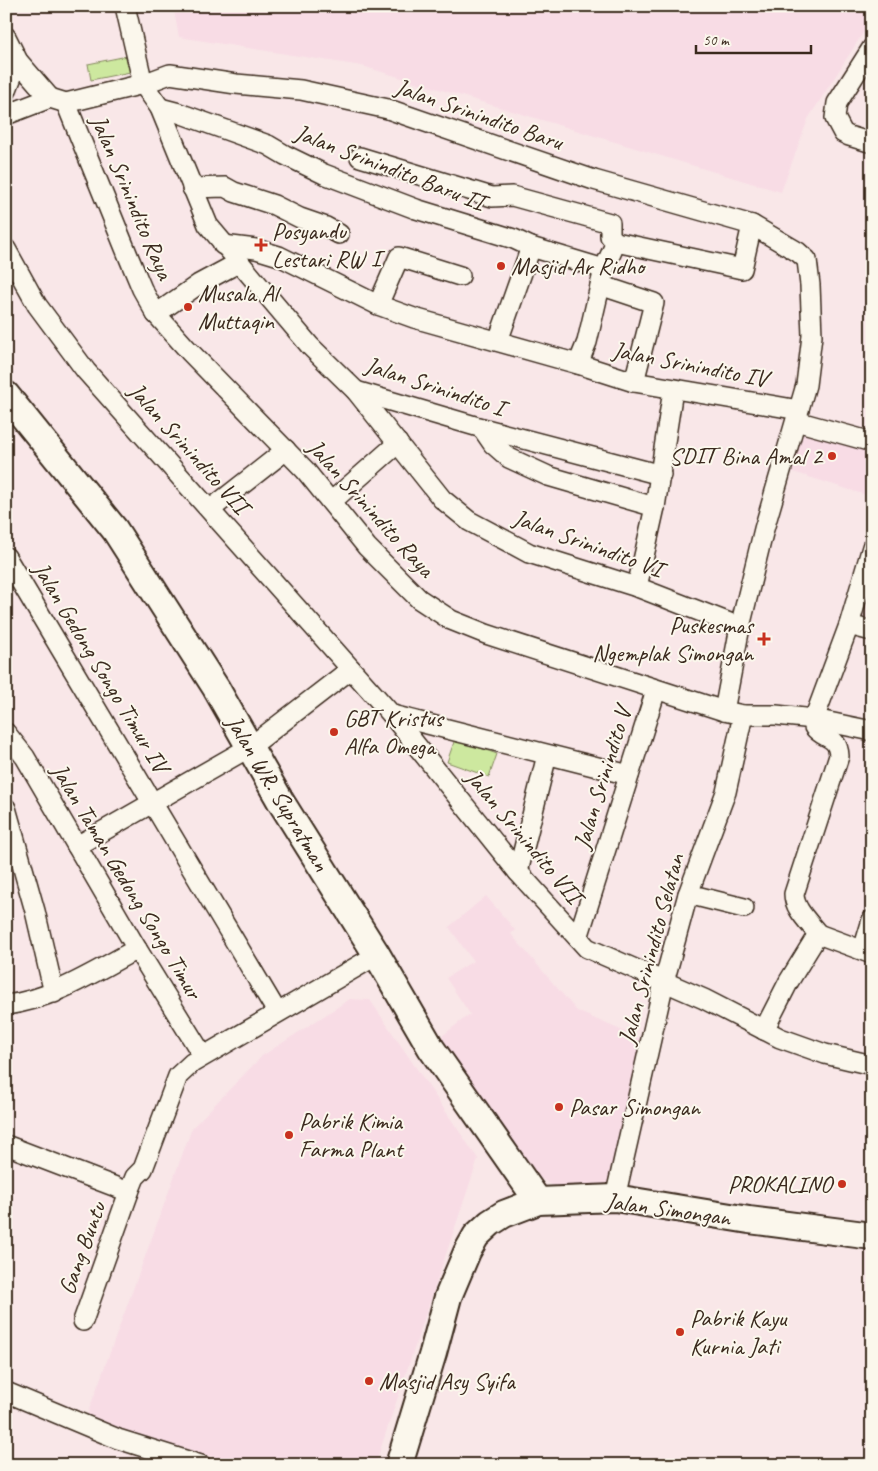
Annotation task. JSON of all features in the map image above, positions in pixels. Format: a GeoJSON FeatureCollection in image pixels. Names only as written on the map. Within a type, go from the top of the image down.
{"type":"FeatureCollection","features":[{"type":"Feature","properties":{"kind":"main road","name":"Jalan WR. Supratman"},"geometry":{"type":"LineString","coordinates":[[6,395],[115,530],[216,688],[281,802],[377,955],[431,1048],[538,1201]]}},
{"type":"Feature","properties":{"kind":"main road","name":"Jalan Simongan"},"geometry":{"type":"LineString","coordinates":[[399,1465],[448,1296],[476,1236],[490,1223],[504,1214],[538,1201],[615,1198],[749,1220],[872,1236]]}},
{"type":"Feature","properties":{"kind":"street"},"geometry":{"type":"LineString","coordinates":[[125,6],[143,84]]}},
{"type":"Feature","properties":{"kind":"street","name":"Jalan Srinindito Raya"},"geometry":{"type":"LineString","coordinates":[[6,37],[18,60],[58,101],[142,289],[156,314],[189,351],[286,450],[367,547],[419,599],[451,620],[486,634],[724,711],[743,715],[776,715],[814,719],[872,731]]}},
{"type":"Feature","properties":{"kind":"street"},"geometry":{"type":"LineString","coordinates":[[872,48],[837,103],[835,118],[843,133],[855,139],[872,143]]}},
{"type":"Feature","properties":{"kind":"street"},"geometry":{"type":"LineString","coordinates":[[6,92],[18,60]]}},
{"type":"Feature","properties":{"kind":"street","name":"Jalan Srinindito Baru"},"geometry":{"type":"LineString","coordinates":[[6,115],[58,101],[143,84],[170,74],[236,84],[301,90],[388,109],[594,180],[752,224],[798,252],[807,260],[812,336],[806,386],[798,416]]}},
{"type":"Feature","properties":{"kind":"street","name":"Jalan Srinindito I"},"geometry":{"type":"LineString","coordinates":[[143,84],[160,108],[208,225],[238,263],[310,346],[356,391],[482,428],[661,475]]}},
{"type":"Feature","properties":{"kind":"street","name":"Jalan Srinindito Baru II"},"geometry":{"type":"LineString","coordinates":[[160,108],[180,113],[268,144],[284,155],[324,174],[407,206],[514,239],[602,277],[654,304],[634,382]]}},
{"type":"Feature","properties":{"kind":"street"},"geometry":{"type":"LineString","coordinates":[[360,157],[492,197],[512,196],[610,224],[610,236],[616,242],[742,269],[752,224]]}},
{"type":"Feature","properties":{"kind":"street"},"geometry":{"type":"LineString","coordinates":[[192,188],[225,187],[234,192],[274,205],[339,234]]}},
{"type":"Feature","properties":{"kind":"street"},"geometry":{"type":"LineString","coordinates":[[578,364],[587,342],[602,277],[616,242]]}},
{"type":"Feature","properties":{"kind":"street","name":"Jalan Srinindito IV"},"geometry":{"type":"LineString","coordinates":[[223,245],[256,249],[279,256],[378,306],[414,318],[578,364],[634,382],[798,416],[872,442]]}},
{"type":"Feature","properties":{"kind":"street"},"geometry":{"type":"LineString","coordinates":[[498,341],[531,247]]}},
{"type":"Feature","properties":{"kind":"street","name":"Jalan Srinindito VII"},"geometry":{"type":"LineString","coordinates":[[6,249],[38,305],[80,364],[392,715],[518,872],[587,948],[704,999],[780,1038],[811,1050],[872,1065]]}},
{"type":"Feature","properties":{"kind":"street"},"geometry":{"type":"LineString","coordinates":[[378,306],[399,257],[460,276]]}},
{"type":"Feature","properties":{"kind":"street"},"geometry":{"type":"LineString","coordinates":[[156,314],[198,284],[238,263]]}},
{"type":"Feature","properties":{"kind":"street"},"geometry":{"type":"LineString","coordinates":[[637,587],[661,475],[672,390]]}},
{"type":"Feature","properties":{"kind":"street","name":"Jalan Srinindito VI"},"geometry":{"type":"LineString","coordinates":[[356,391],[442,499],[469,521],[529,553],[637,587],[740,627]]}},
{"type":"Feature","properties":{"kind":"street"},"geometry":{"type":"LineString","coordinates":[[724,711],[740,627],[764,529],[798,416]]}},
{"type":"Feature","properties":{"kind":"street"},"geometry":{"type":"LineString","coordinates":[[482,428],[493,444],[510,458],[548,476],[655,507]]}},
{"type":"Feature","properties":{"kind":"street"},"geometry":{"type":"LineString","coordinates":[[331,502],[398,444]]}},
{"type":"Feature","properties":{"kind":"street"},"geometry":{"type":"LineString","coordinates":[[210,509],[286,450]]}},
{"type":"Feature","properties":{"kind":"street"},"geometry":{"type":"LineString","coordinates":[[872,547],[849,625],[814,719],[814,727],[818,732],[832,738],[838,746],[839,756],[794,894],[794,901],[798,908],[818,934],[867,952],[872,920]]}},
{"type":"Feature","properties":{"kind":"street","name":"Jalan Gedong Songo Timur IV"},"geometry":{"type":"LineString","coordinates":[[6,557],[277,1012]]}},
{"type":"Feature","properties":{"kind":"street"},"geometry":{"type":"LineString","coordinates":[[849,625],[872,631]]}},
{"type":"Feature","properties":{"kind":"street"},"geometry":{"type":"LineString","coordinates":[[250,747],[352,669]]}},
{"type":"Feature","properties":{"kind":"street","name":"Jalan Srinindito V"},"geometry":{"type":"LineString","coordinates":[[578,938],[656,690]]}},
{"type":"Feature","properties":{"kind":"street"},"geometry":{"type":"LineString","coordinates":[[392,715],[629,774]]}},
{"type":"Feature","properties":{"kind":"street","name":"Jalan Srinindito Selatan"},"geometry":{"type":"LineString","coordinates":[[615,1198],[664,982],[688,894],[726,792],[743,715]]}},
{"type":"Feature","properties":{"kind":"street","name":"Jalan Taman Gedong Songo Timur"},"geometry":{"type":"LineString","coordinates":[[6,733],[25,757],[137,949],[203,1056]]}},
{"type":"Feature","properties":{"kind":"street","name":"Jalan Gedong Songo Timur IV"},"geometry":{"type":"LineString","coordinates":[[153,803],[250,747]]}},
{"type":"Feature","properties":{"kind":"street"},"geometry":{"type":"LineString","coordinates":[[518,872],[547,755]]}},
{"type":"Feature","properties":{"kind":"street"},"geometry":{"type":"LineString","coordinates":[[77,846],[153,803]]}},
{"type":"Feature","properties":{"kind":"street"},"geometry":{"type":"LineString","coordinates":[[6,808],[36,911],[54,993]]}},
{"type":"Feature","properties":{"kind":"street"},"geometry":{"type":"LineString","coordinates":[[688,894],[744,908]]}},
{"type":"Feature","properties":{"kind":"street"},"geometry":{"type":"LineString","coordinates":[[764,1030],[789,981],[818,934]]}},
{"type":"Feature","properties":{"kind":"street"},"geometry":{"type":"LineString","coordinates":[[6,1005],[54,993],[137,949]]}},
{"type":"Feature","properties":{"kind":"street","name":"Gang Buntu"},"geometry":{"type":"LineString","coordinates":[[83,1321],[129,1192],[135,1177],[143,1169],[178,1076],[203,1056],[377,955]]}},
{"type":"Feature","properties":{"kind":"street"},"geometry":{"type":"LineString","coordinates":[[6,1145],[129,1192]]}},
{"type":"Feature","properties":{"kind":"street"},"geometry":{"type":"LineString","coordinates":[[6,1392],[118,1439],[201,1465]]}},
{"type":"Feature","properties":{"kind":"shaded area"},"geometry":{"type":"Polygon","coordinates":[[[173,6],[872,6],[872,19],[808,119],[781,192],[362,66],[179,37],[173,6]]]}},
{"type":"Feature","properties":{"kind":"shaded area","name":"SDIT Bina Amal 2"},"geometry":{"type":"Polygon","coordinates":[[[801,427],[872,441],[872,497],[787,470],[801,427]]]}},
{"type":"Feature","properties":{"kind":"shaded area"},"geometry":{"type":"Polygon","coordinates":[[[872,571],[872,619],[859,615],[872,571]]]}},
{"type":"Feature","properties":{"kind":"shaded area","name":"Pasar Simongan"},"geometry":{"type":"Polygon","coordinates":[[[486,896],[515,930],[511,934],[577,1011],[648,1042],[614,1188],[552,1185],[531,1173],[437,1040],[470,1014],[446,978],[473,961],[449,927],[486,896]]]}},
{"type":"Feature","properties":{"kind":"shaded area"},"geometry":{"type":"Polygon","coordinates":[[[350,999],[370,1000],[478,1159],[375,1465],[239,1465],[86,1418],[192,1128],[262,1056],[350,999]]]}},
{"type":"Feature","properties":{"kind":"green space"},"geometry":{"type":"Polygon","coordinates":[[[132,55],[135,71],[91,80],[88,64],[132,55]]]}},
{"type":"Feature","properties":{"kind":"green space"},"geometry":{"type":"Polygon","coordinates":[[[455,739],[497,754],[489,777],[447,762],[455,739]]]}},
{"type":"Feature","properties":{"kind":"place","name":"Posyandu Lestari RW I"},"geometry":{"type":"Point","coordinates":[261,245]}},
{"type":"Feature","properties":{"kind":"place","name":"Masjid Ar Ridho"},"geometry":{"type":"Point","coordinates":[501,266]}},
{"type":"Feature","properties":{"kind":"place","name":"Musala Al Muttaqin"},"geometry":{"type":"Point","coordinates":[188,307]}},
{"type":"Feature","properties":{"kind":"place","name":"SDIT Bina Amal 2"},"geometry":{"type":"Point","coordinates":[832,456]}},
{"type":"Feature","properties":{"kind":"place","name":"Puskesmas Ngemplak Simongan"},"geometry":{"type":"Point","coordinates":[764,639]}},
{"type":"Feature","properties":{"kind":"place","name":"GBT Kristus Alfa Omega"},"geometry":{"type":"Point","coordinates":[334,732]}},
{"type":"Feature","properties":{"kind":"place","name":"Pasar Simongan"},"geometry":{"type":"Point","coordinates":[559,1107]}},
{"type":"Feature","properties":{"kind":"place","name":"Pabrik Kimia Farma Plant"},"geometry":{"type":"Point","coordinates":[289,1135]}},
{"type":"Feature","properties":{"kind":"place","name":"PROKALINO"},"geometry":{"type":"Point","coordinates":[842,1184]}},
{"type":"Feature","properties":{"kind":"place","name":"Pabrik Kayu Kurnia Jati"},"geometry":{"type":"Point","coordinates":[680,1332]}},
{"type":"Feature","properties":{"kind":"place","name":"Masjid Asy Syifa"},"geometry":{"type":"Point","coordinates":[369,1381]}}]}
